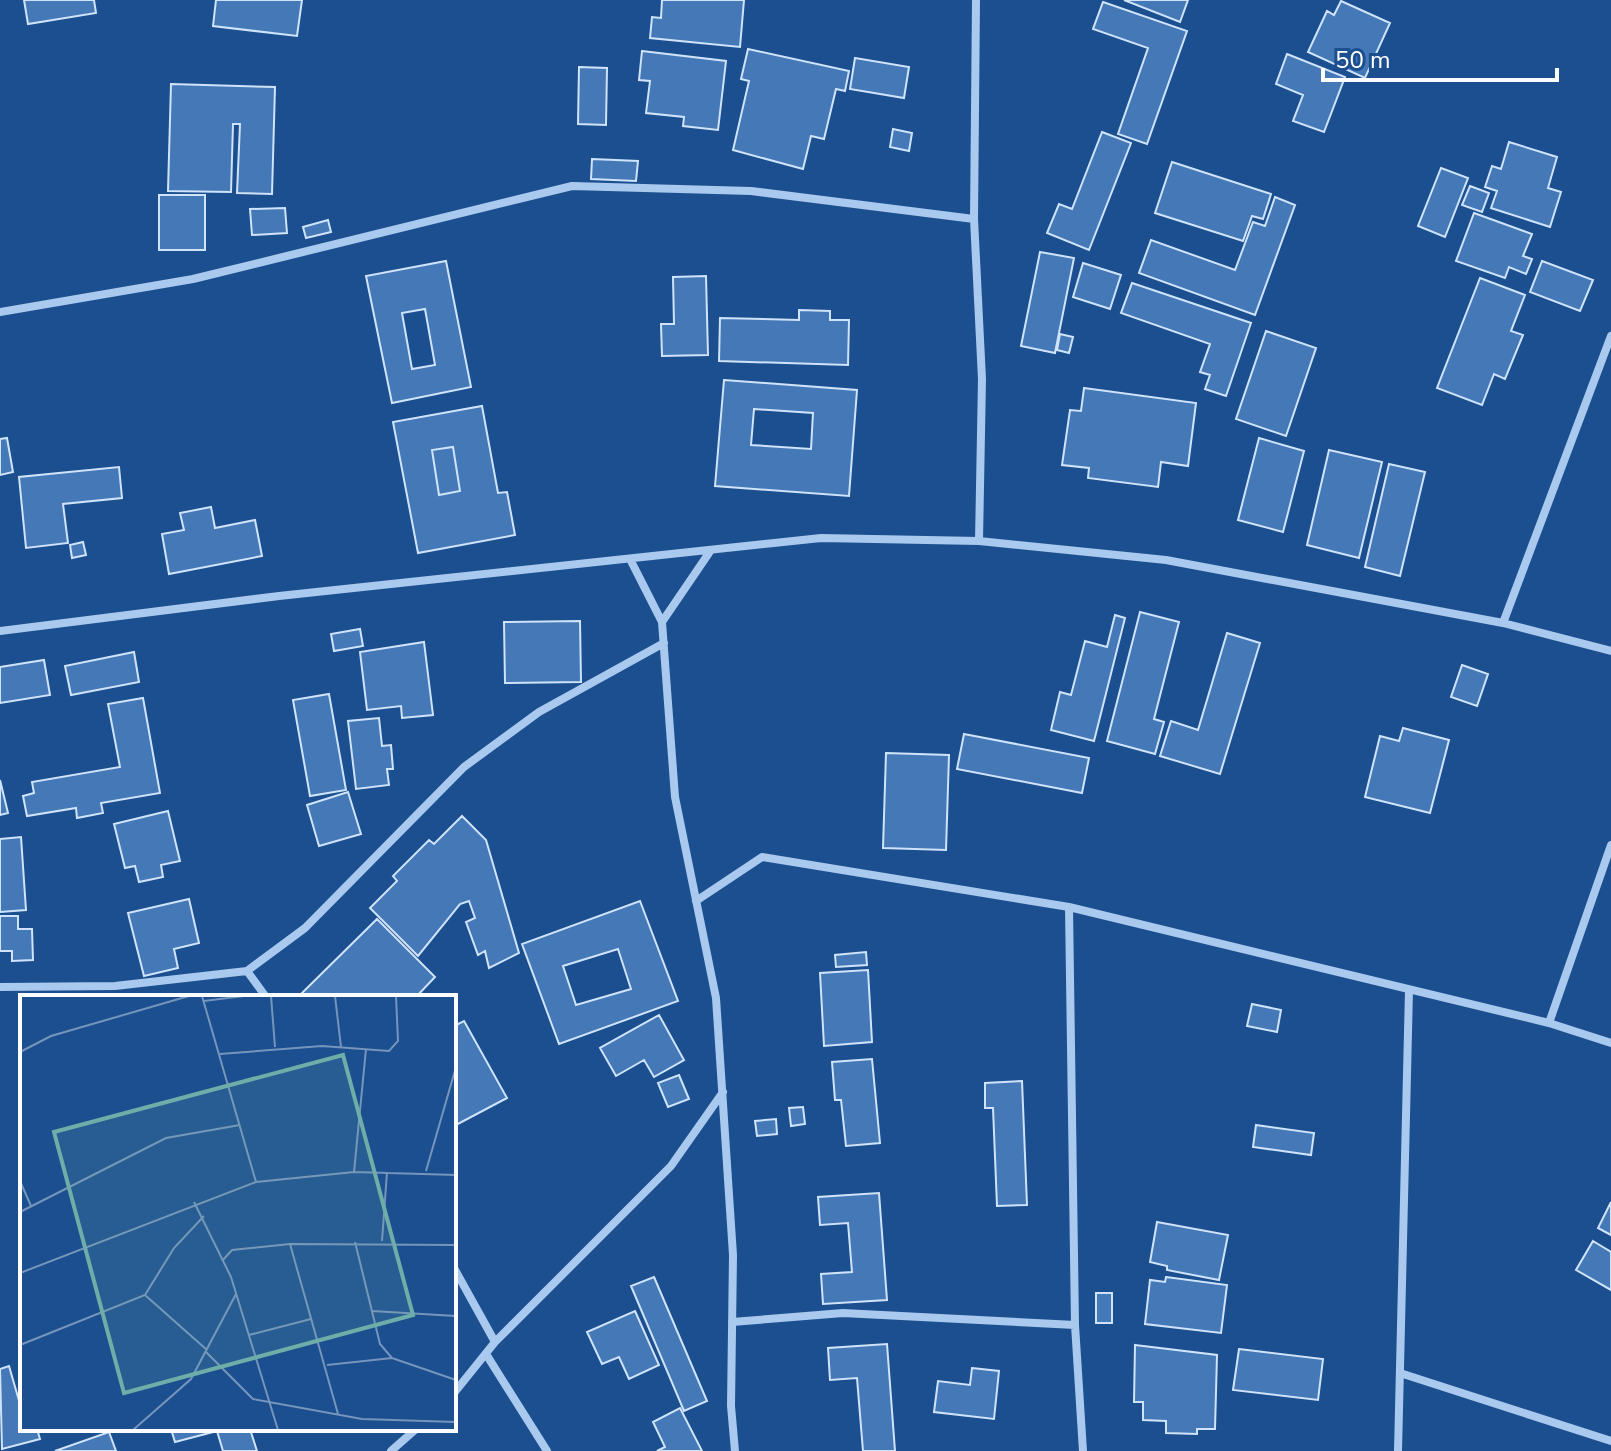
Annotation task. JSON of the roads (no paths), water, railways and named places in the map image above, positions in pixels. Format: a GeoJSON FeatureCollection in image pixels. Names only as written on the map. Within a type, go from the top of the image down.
{"type":"FeatureCollection","features":[{"type":"Feature","properties":{"kind":"street"},"geometry":{"type":"LineString","coordinates":[[976,0],[974,219],[982,379],[979,541]]}},
{"type":"Feature","properties":{"kind":"street"},"geometry":{"type":"LineString","coordinates":[[0,312],[193,279],[572,186],[751,191],[974,219]]}},
{"type":"Feature","properties":{"kind":"street"},"geometry":{"type":"LineString","coordinates":[[1503,623],[1611,336]]}},
{"type":"Feature","properties":{"kind":"street"},"geometry":{"type":"LineString","coordinates":[[0,631],[279,596],[821,538],[979,541],[1166,560],[1503,623],[1611,651]]}},
{"type":"Feature","properties":{"kind":"street"},"geometry":{"type":"LineString","coordinates":[[662,622],[711,550]]}},
{"type":"Feature","properties":{"kind":"street"},"geometry":{"type":"LineString","coordinates":[[630,559],[662,622],[675,797],[716,998],[733,1255],[731,1406],[735,1451]]}},
{"type":"Feature","properties":{"kind":"street"},"geometry":{"type":"LineString","coordinates":[[0,987],[115,986],[247,971],[305,928],[464,767],[539,712],[664,643]]}},
{"type":"Feature","properties":{"kind":"street"},"geometry":{"type":"LineString","coordinates":[[1549,1023],[1611,845]]}},
{"type":"Feature","properties":{"kind":"street"},"geometry":{"type":"LineString","coordinates":[[696,901],[762,857],[1069,907],[1549,1023],[1611,1043]]}},
{"type":"Feature","properties":{"kind":"street"},"geometry":{"type":"LineString","coordinates":[[1069,907],[1075,1325],[1083,1451]]}},
{"type":"Feature","properties":{"kind":"street"},"geometry":{"type":"LineString","coordinates":[[247,971],[265,995]]}},
{"type":"Feature","properties":{"kind":"street"},"geometry":{"type":"LineString","coordinates":[[1398,1451],[1409,990]]}},
{"type":"Feature","properties":{"kind":"street"},"geometry":{"type":"LineString","coordinates":[[456,1391],[495,1342],[671,1166],[723,1092]]}},
{"type":"Feature","properties":{"kind":"street"},"geometry":{"type":"LineString","coordinates":[[456,1272],[495,1342]]}},
{"type":"Feature","properties":{"kind":"street"},"geometry":{"type":"LineString","coordinates":[[732,1322],[843,1313],[1075,1325]]}},
{"type":"Feature","properties":{"kind":"street"},"geometry":{"type":"LineString","coordinates":[[486,1354],[547,1451]]}},
{"type":"Feature","properties":{"kind":"street"},"geometry":{"type":"LineString","coordinates":[[1400,1373],[1611,1441]]}},
{"type":"Feature","properties":{"kind":"street"},"geometry":{"type":"LineString","coordinates":[[391,1451],[414,1431]]}}]}
